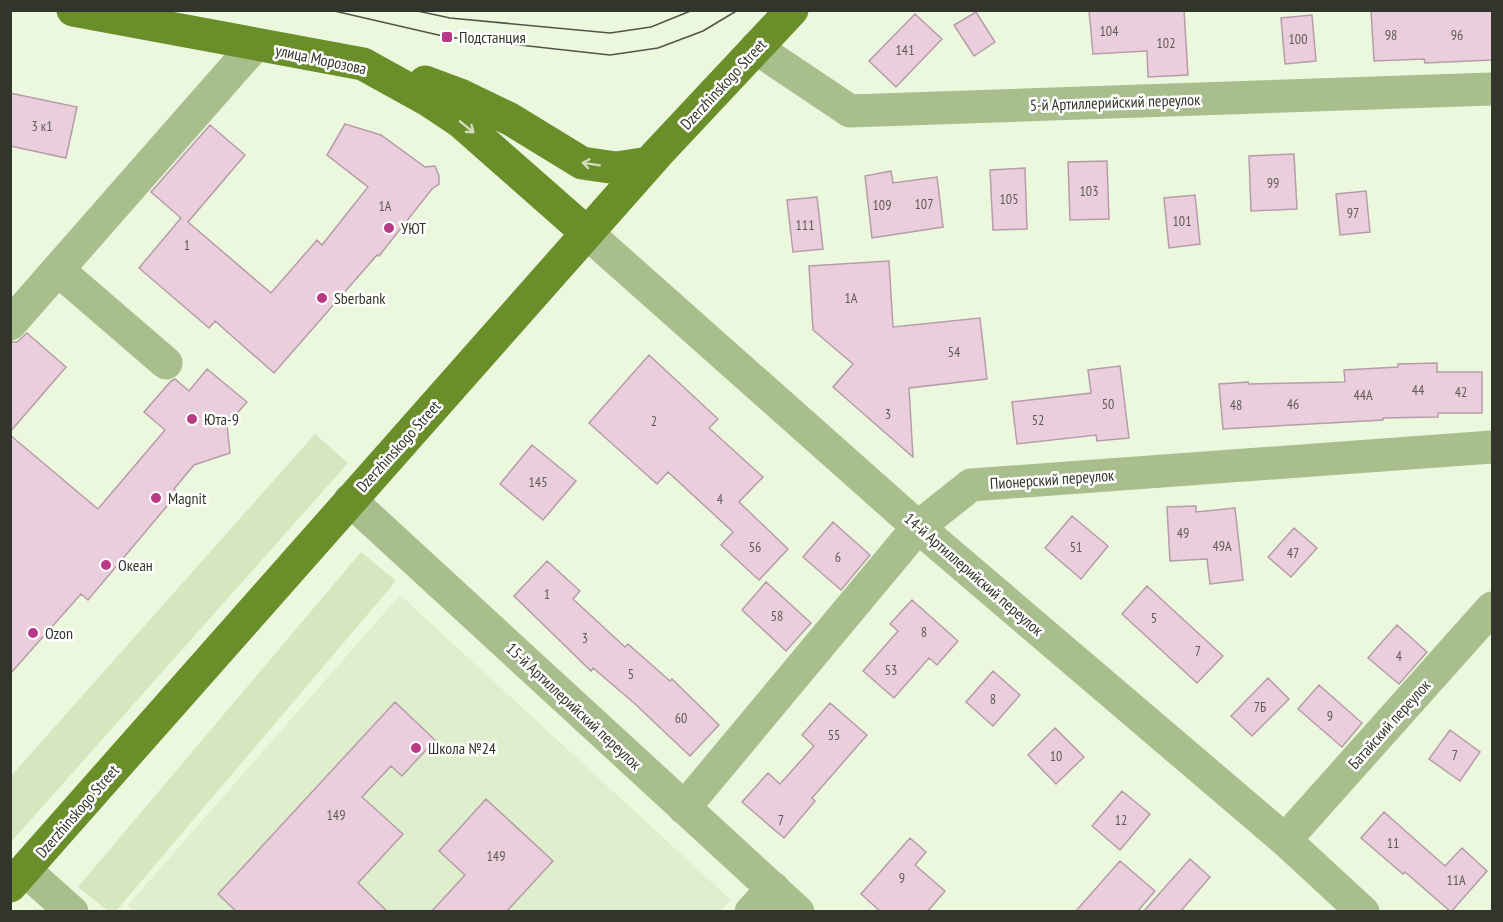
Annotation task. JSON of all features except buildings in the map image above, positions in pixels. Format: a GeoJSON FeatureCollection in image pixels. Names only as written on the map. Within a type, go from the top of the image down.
{"type":"FeatureCollection","features":[{"type":"Feature","properties":{"kind":"main road","name":"улица Морозова"},"geometry":{"type":"LineString","coordinates":[[73,10],[363,64],[428,100],[461,122],[587,233]]}},
{"type":"Feature","properties":{"kind":"main road","name":"Dzerzhinskogo Street"},"geometry":{"type":"LineString","coordinates":[[18,878],[649,163],[792,10]]}},
{"type":"Feature","properties":{"kind":"main road"},"geometry":{"type":"LineString","coordinates":[[363,64],[460,95],[510,120],[582,163],[616,168],[649,163]]}},
{"type":"Feature","properties":{"kind":"street"},"geometry":{"type":"LineString","coordinates":[[10,324],[255,45]]}},
{"type":"Feature","properties":{"kind":"street","name":"5-й Артиллерийский переулок"},"geometry":{"type":"LineString","coordinates":[[756,48],[850,111],[1492,89]]}},
{"type":"Feature","properties":{"kind":"street","name":"14-й Артиллерийский переулок"},"geometry":{"type":"LineString","coordinates":[[587,233],[918,527],[1285,840],[1363,912]]}},
{"type":"Feature","properties":{"kind":"street"},"geometry":{"type":"LineString","coordinates":[[58,270],[166,363]]}},
{"type":"Feature","properties":{"kind":"street","name":"Пионерский переулок"},"geometry":{"type":"LineString","coordinates":[[684,808],[918,527],[970,485],[1492,447]]}},
{"type":"Feature","properties":{"kind":"street","name":"15-й Артиллерийский переулок"},"geometry":{"type":"LineString","coordinates":[[350,500],[684,808],[762,900],[798,912]]}},
{"type":"Feature","properties":{"kind":"street","name":"Батайский переулок"},"geometry":{"type":"LineString","coordinates":[[1285,840],[1492,608]]}},
{"type":"Feature","properties":{"kind":"street"},"geometry":{"type":"LineString","coordinates":[[18,878],[72,912]]}},
{"type":"Feature","properties":{"kind":"shaded area"},"geometry":{"type":"Polygon","coordinates":[[[315,434],[348,463],[11,842],[11,776],[315,434]]]}},
{"type":"Feature","properties":{"kind":"shaded area"},"geometry":{"type":"Polygon","coordinates":[[[361,552],[396,581],[116,911],[108,911],[78,887],[361,552]]]}},
{"type":"Feature","properties":{"kind":"shaded area","name":"Школа №24"},"geometry":{"type":"Polygon","coordinates":[[[400,595],[731,900],[720,912],[135,912],[128,905],[400,595]]]}},
{"type":"Feature","properties":{"kind":"tram line"},"geometry":{"type":"LineString","coordinates":[[330,10],[447,37],[610,55],[658,48],[703,31],[738,10]]}},
{"type":"Feature","properties":{"kind":"tram line"},"geometry":{"type":"LineString","coordinates":[[413,10],[450,18],[610,33],[651,27],[693,10]]}},
{"type":"Feature","properties":{"kind":"place","name":"Подстанция"},"geometry":{"type":"Point","coordinates":[447,37]}},
{"type":"Feature","properties":{"kind":"place","name":"УЮТ"},"geometry":{"type":"Point","coordinates":[389,228]}},
{"type":"Feature","properties":{"kind":"place","name":"Sberbank"},"geometry":{"type":"Point","coordinates":[322,298]}},
{"type":"Feature","properties":{"kind":"place","name":"Юта-9"},"geometry":{"type":"Point","coordinates":[192,419]}},
{"type":"Feature","properties":{"kind":"place","name":"Magnit"},"geometry":{"type":"Point","coordinates":[156,498]}},
{"type":"Feature","properties":{"kind":"place","name":"Океан"},"geometry":{"type":"Point","coordinates":[106,565]}},
{"type":"Feature","properties":{"kind":"place","name":"Ozon"},"geometry":{"type":"Point","coordinates":[33,633]}},
{"type":"Feature","properties":{"kind":"place","name":"Школа №24"},"geometry":{"type":"Point","coordinates":[416,748]}}]}
